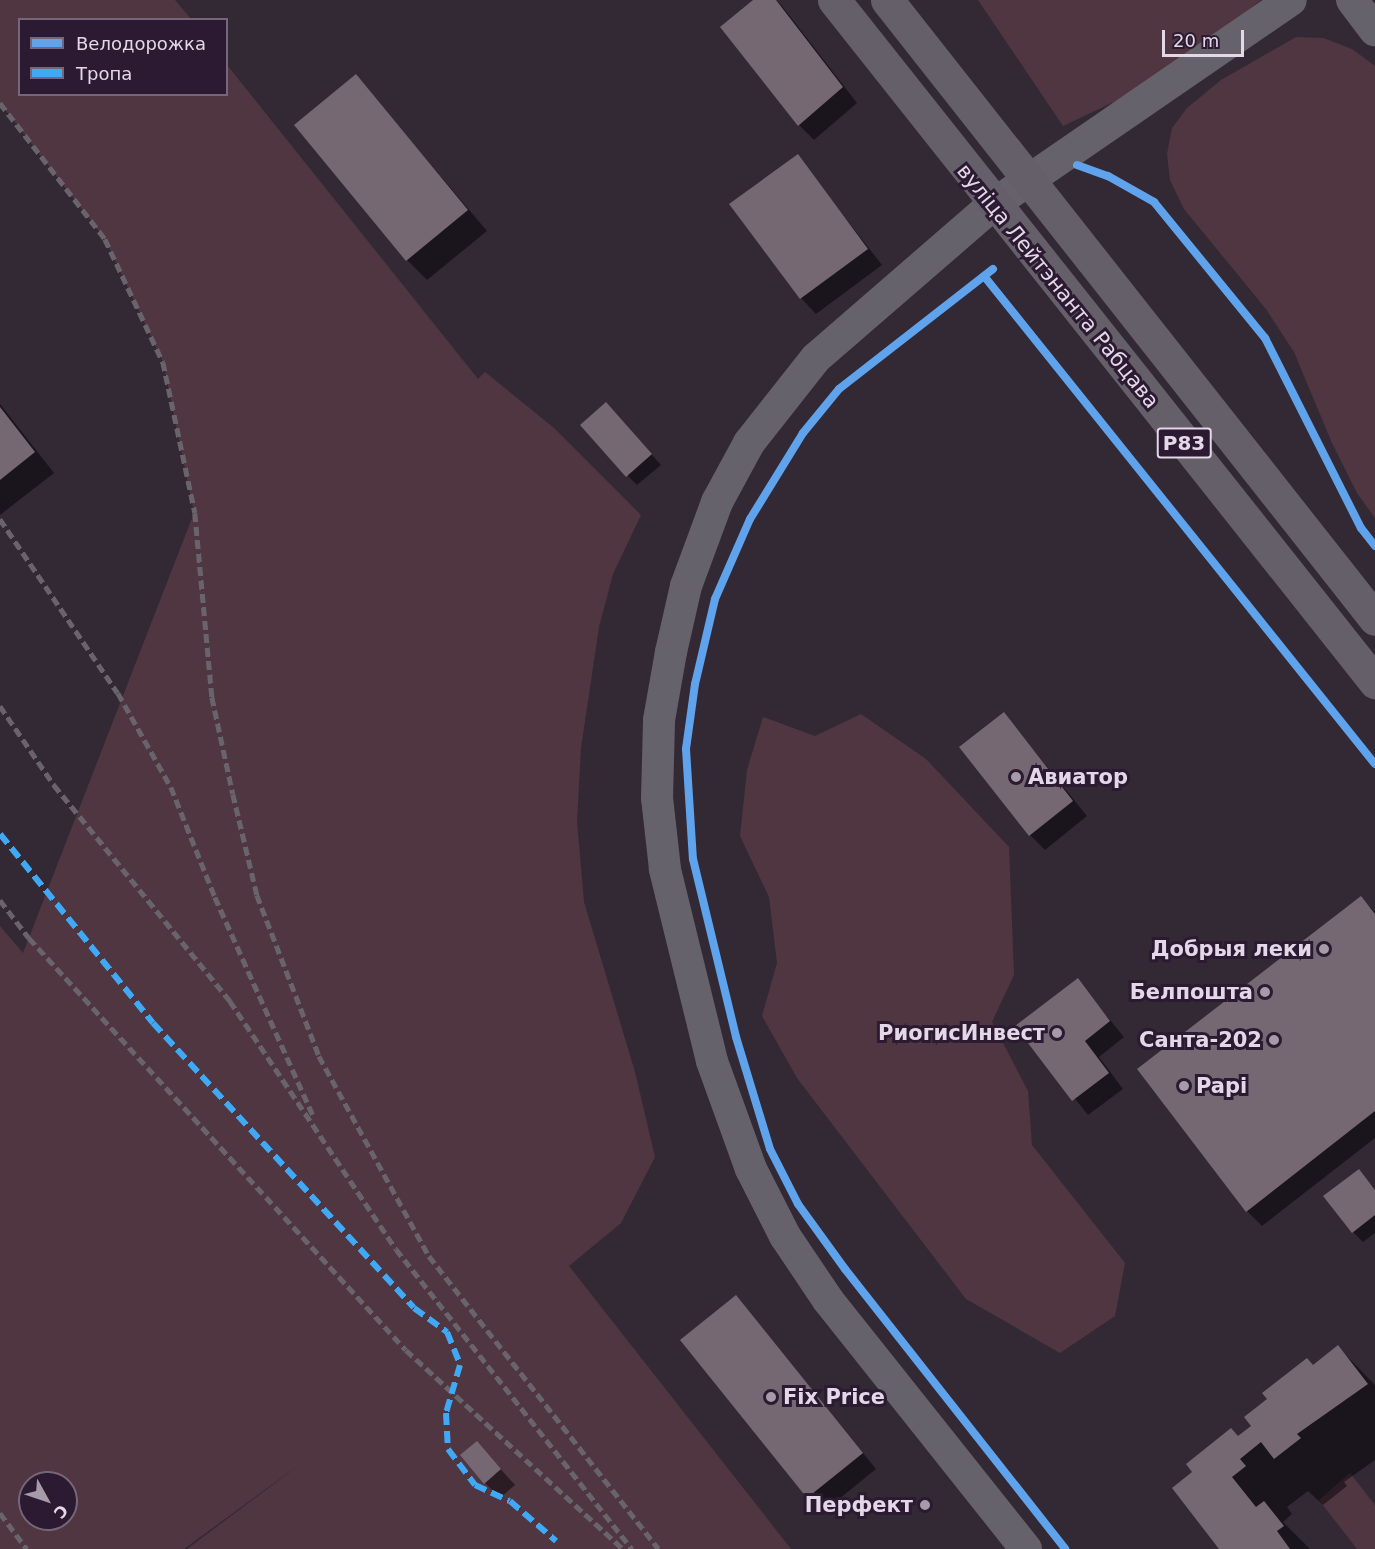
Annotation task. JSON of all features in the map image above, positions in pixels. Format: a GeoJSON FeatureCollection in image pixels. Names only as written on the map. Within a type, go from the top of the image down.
{"type":"FeatureCollection","features":[{"type":"Feature","properties":{"kind":"highway","name":"вуліца Лейтэнанта Рабцава"},"geometry":{"type":"LineString","coordinates":[[834,0],[1375,682]]}},
{"type":"Feature","properties":{"kind":"highway","name":"вуліца Лейтэнанта Рабцава"},"geometry":{"type":"LineString","coordinates":[[887,0],[1375,620]]}},
{"type":"Feature","properties":{"kind":"street"},"geometry":{"type":"LineString","coordinates":[[1026,1549],[828,1300],[785,1236],[751,1169],[712,1061],[678,934],[665,869],[657,798],[659,720],[686,586],[705,529],[748,443],[816,358],[994,204],[1291,0]]}},
{"type":"Feature","properties":{"kind":"street"},"geometry":{"type":"LineString","coordinates":[[1352,0],[1375,30]]}},
{"type":"Feature","properties":{"kind":"shaded area"},"geometry":{"type":"Polygon","coordinates":[[[0,0],[175,0],[190,18],[18,18],[18,96],[228,96],[228,66],[478,379],[485,372],[554,428],[641,515],[613,574],[599,627],[581,748],[577,821],[584,902],[635,1072],[655,1157],[621,1223],[569,1266],[791,1549],[187,1549],[303,1462],[184,1549],[0,1549],[0,926],[23,953],[194,513],[163,362],[105,239],[0,103],[0,0]]]}},
{"type":"Feature","properties":{"kind":"shaded area"},"geometry":{"type":"Polygon","coordinates":[[[978,0],[1261,0],[1152,84],[1063,126],[978,0]]]}},
{"type":"Feature","properties":{"kind":"shaded area"},"geometry":{"type":"Polygon","coordinates":[[[1296,37],[1323,38],[1352,49],[1375,66],[1375,518],[1357,493],[1332,443],[1294,352],[1266,309],[1184,209],[1170,180],[1167,154],[1172,128],[1187,108],[1221,80],[1296,37]]]}},
{"type":"Feature","properties":{"kind":"shaded area"},"geometry":{"type":"Polygon","coordinates":[[[861,714],[926,759],[1009,847],[1014,975],[992,1022],[1028,1091],[1032,1145],[1125,1263],[1115,1316],[1060,1353],[966,1299],[797,1078],[762,1016],[777,963],[769,897],[740,836],[747,770],[763,717],[815,736],[861,714]]]}},
{"type":"Feature","properties":{"kind":"shaded area"},"geometry":{"type":"Polygon","coordinates":[[[1350,1473],[1375,1505],[1375,1549],[1357,1549],[1319,1500],[1350,1473]]]}},
{"type":"Feature","properties":{"kind":"building"},"geometry":{"type":"Polygon","coordinates":[[[753,0],[776,0],[843,87],[798,126],[720,27],[753,0]]]}},
{"type":"Feature","properties":{"kind":"building"},"geometry":{"type":"Polygon","coordinates":[[[356,74],[468,210],[406,261],[294,125],[356,74]]]}},
{"type":"Feature","properties":{"kind":"building"},"geometry":{"type":"Polygon","coordinates":[[[798,154],[868,249],[800,299],[729,204],[798,154]]]}},
{"type":"Feature","properties":{"kind":"building"},"geometry":{"type":"Polygon","coordinates":[[[606,402],[652,454],[626,477],[580,425],[606,402]]]}},
{"type":"Feature","properties":{"kind":"building"},"geometry":{"type":"Polygon","coordinates":[[[0,407],[35,452],[0,480],[0,407]]]}},
{"type":"Feature","properties":{"kind":"building"},"geometry":{"type":"Polygon","coordinates":[[[1004,712],[1073,801],[1029,836],[959,747],[1004,712]]]}},
{"type":"Feature","properties":{"kind":"building","name":"Санта-202"},"geometry":{"type":"Polygon","coordinates":[[[1361,896],[1375,914],[1375,1111],[1246,1212],[1137,1069],[1361,896]]]}},
{"type":"Feature","properties":{"kind":"building","name":"РиогисИнвест"},"geometry":{"type":"Polygon","coordinates":[[[1078,978],[1110,1021],[1085,1041],[1109,1073],[1072,1101],[1015,1026],[1078,978]]]}},
{"type":"Feature","properties":{"kind":"building"},"geometry":{"type":"Polygon","coordinates":[[[1359,1169],[1375,1190],[1375,1215],[1352,1233],[1323,1196],[1359,1169]]]}},
{"type":"Feature","properties":{"kind":"building","name":"Fix Price"},"geometry":{"type":"Polygon","coordinates":[[[736,1295],[863,1453],[807,1498],[680,1340],[736,1295]]]}},
{"type":"Feature","properties":{"kind":"building"},"geometry":{"type":"Polygon","coordinates":[[[1338,1345],[1368,1384],[1297,1434],[1301,1438],[1274,1459],[1261,1442],[1240,1459],[1246,1466],[1232,1477],[1256,1507],[1264,1501],[1284,1526],[1277,1531],[1290,1549],[1219,1549],[1172,1488],[1192,1472],[1186,1464],[1231,1428],[1238,1436],[1251,1426],[1244,1417],[1267,1399],[1262,1393],[1307,1358],[1313,1365],[1338,1345]]]}},
{"type":"Feature","properties":{"kind":"building"},"geometry":{"type":"Polygon","coordinates":[[[477,1441],[501,1469],[484,1484],[460,1455],[477,1441]]]}},
{"type":"Feature","properties":{"kind":"railway"},"geometry":{"type":"LineString","coordinates":[[0,103],[105,239],[163,362],[195,513],[212,697],[233,794],[257,895],[319,1056],[429,1256],[659,1549]]}},
{"type":"Feature","properties":{"kind":"railway"},"geometry":{"type":"LineString","coordinates":[[0,519],[118,693],[171,787],[215,897],[314,1117]]}},
{"type":"Feature","properties":{"kind":"railway"},"geometry":{"type":"LineString","coordinates":[[0,706],[54,785],[230,1001],[396,1249],[632,1549]]}},
{"type":"Feature","properties":{"kind":"railway"},"geometry":{"type":"LineString","coordinates":[[0,900],[29,938],[406,1350],[623,1549]]}},
{"type":"Feature","properties":{"kind":"railway"},"geometry":{"type":"LineString","coordinates":[[0,1513],[27,1549]]}},
{"type":"Feature","properties":{"kind":"marked path"},"geometry":{"type":"LineString","coordinates":[[0,834],[153,1023],[414,1308],[447,1332],[460,1365],[446,1413],[448,1449],[475,1485],[510,1501],[556,1541]]}},
{"type":"Feature","properties":{"kind":"cycle path"},"geometry":{"type":"LineString","coordinates":[[1077,165],[1108,176],[1154,202],[1265,338],[1361,528],[1375,546]]}},
{"type":"Feature","properties":{"kind":"cycle path"},"geometry":{"type":"LineString","coordinates":[[993,269],[839,389],[803,433],[750,519],[715,599],[695,684],[686,749],[693,859],[736,1037],[770,1149],[798,1204],[845,1269],[1065,1549]]}},
{"type":"Feature","properties":{"kind":"cycle path"},"geometry":{"type":"LineString","coordinates":[[984,276],[1375,764]]}},
{"type":"Feature","properties":{"kind":"place","name":"Авиатор"},"geometry":{"type":"Point","coordinates":[1016,777]}},
{"type":"Feature","properties":{"kind":"place","name":"Добрыя леки"},"geometry":{"type":"Point","coordinates":[1324,949]}},
{"type":"Feature","properties":{"kind":"place","name":"Белпошта"},"geometry":{"type":"Point","coordinates":[1265,992]}},
{"type":"Feature","properties":{"kind":"place","name":"РиогисИнвест"},"geometry":{"type":"Point","coordinates":[1057,1033]}},
{"type":"Feature","properties":{"kind":"place","name":"Санта-202"},"geometry":{"type":"Point","coordinates":[1274,1040]}},
{"type":"Feature","properties":{"kind":"place","name":"Papi"},"geometry":{"type":"Point","coordinates":[1184,1086]}},
{"type":"Feature","properties":{"kind":"place","name":"Fix Price"},"geometry":{"type":"Point","coordinates":[771,1397]}},
{"type":"Feature","properties":{"kind":"place","name":"Перфект"},"geometry":{"type":"Point","coordinates":[925,1505]}}]}
